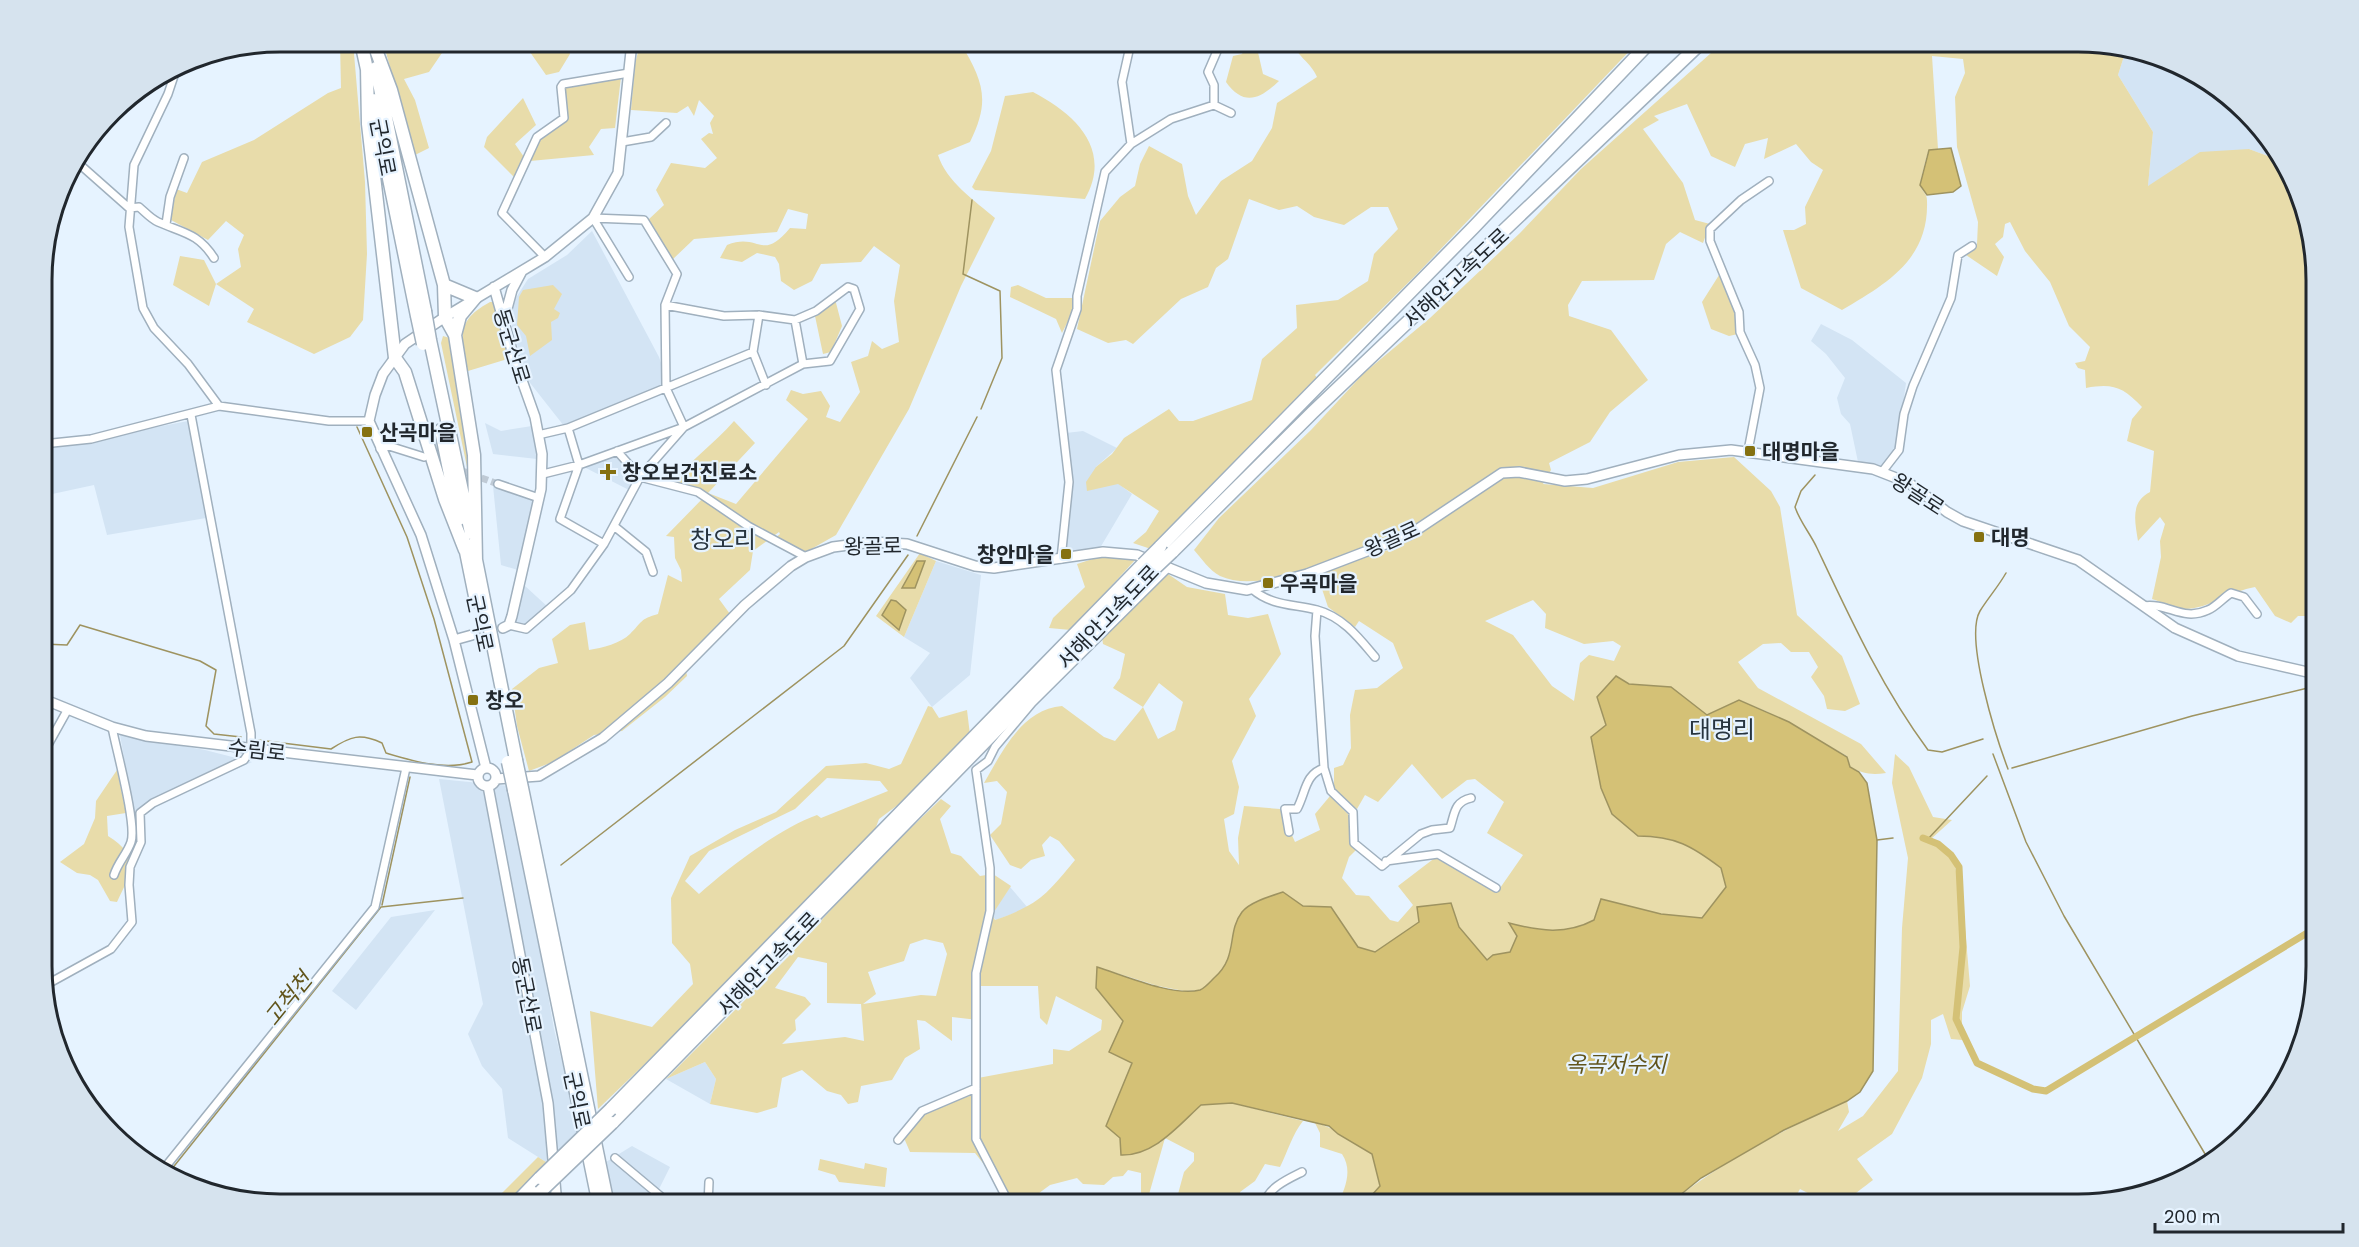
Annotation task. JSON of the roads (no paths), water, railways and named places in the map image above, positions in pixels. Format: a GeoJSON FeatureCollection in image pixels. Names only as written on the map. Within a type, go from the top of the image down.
{"type":"FeatureCollection","features":[{"type":"Feature","properties":{"kind":"highway","name":"군익로"},"geometry":{"type":"LineString","coordinates":[[363,52],[476,561],[512,761]]}},
{"type":"Feature","properties":{"kind":"highway","name":"군익로"},"geometry":{"type":"LineString","coordinates":[[374,52],[421,314]]}},
{"type":"Feature","properties":{"kind":"highway"},"geometry":{"type":"LineString","coordinates":[[376,52],[391,90],[444,285],[445,317],[455,335],[474,455],[476,561]]}},
{"type":"Feature","properties":{"kind":"highway","name":"서해안고속도로"},"geometry":{"type":"LineString","coordinates":[[526,1194],[984,728],[1166,549],[1640,52]]}},
{"type":"Feature","properties":{"kind":"highway","name":"서해안고속도로"},"geometry":{"type":"LineString","coordinates":[[1166,549],[1691,52]]}},
{"type":"Feature","properties":{"kind":"highway"},"geometry":{"type":"LineString","coordinates":[[366,67],[368,124],[395,358],[405,372],[445,499],[465,550]]}},
{"type":"Feature","properties":{"kind":"highway"},"geometry":{"type":"LineString","coordinates":[[444,285],[475,298],[460,316],[455,335]]}},
{"type":"Feature","properties":{"kind":"highway","name":"군익로"},"geometry":{"type":"LineString","coordinates":[[427,342],[465,550],[606,1194]]}},
{"type":"Feature","properties":{"kind":"highway","name":"서해안고속도로"},"geometry":{"type":"LineString","coordinates":[[536,1194],[612,1123],[982,745],[1149,566]]}},
{"type":"Feature","properties":{"kind":"highway","name":"군익로"},"geometry":{"type":"LineString","coordinates":[[518,789],[597,1194]]}},
{"type":"Feature","properties":{"kind":"main road","name":"동군산로"},"geometry":{"type":"LineString","coordinates":[[506,626],[543,474],[535,417],[514,358],[494,287],[545,257],[593,218],[618,173],[631,52]]}},
{"type":"Feature","properties":{"kind":"main road"},"geometry":{"type":"LineString","coordinates":[[504,319],[512,290],[522,270]]}},
{"type":"Feature","properties":{"kind":"main road"},"geometry":{"type":"LineString","coordinates":[[486,768],[454,640],[421,535],[369,421],[383,374],[405,344],[494,287]]}},
{"type":"Feature","properties":{"kind":"main road","name":"왕골로"},"geometry":{"type":"LineString","coordinates":[[496,779],[539,776],[603,738],[668,683],[745,605],[791,566],[806,557],[833,547],[872,542],[907,544],[975,566],[994,568],[1103,552],[1137,555],[1206,583],[1252,589],[1307,574],[1409,535],[1502,473],[1519,472],[1565,481],[1587,479],[1697,452],[1748,451],[1882,472],[1909,483],[1947,512],[1963,521],[2078,560],[2175,628],[2238,656],[2306,672]]}},
{"type":"Feature","properties":{"kind":"main road"},"geometry":{"type":"LineString","coordinates":[[454,640],[472,635]]}},
{"type":"Feature","properties":{"kind":"main road","name":"수림로"},"geometry":{"type":"LineString","coordinates":[[52,702],[111,727],[146,736],[477,775]]}},
{"type":"Feature","properties":{"kind":"main road"},"geometry":{"type":"LineString","coordinates":[[486,768],[494,771],[496,779],[488,786],[480,783],[477,775],[486,768]]}},
{"type":"Feature","properties":{"kind":"main road","name":"동군산로"},"geometry":{"type":"LineString","coordinates":[[488,786],[548,1103],[556,1194]]}},
{"type":"Feature","properties":{"kind":"street"},"geometry":{"type":"LineString","coordinates":[[1129,52],[1122,82],[1131,144]]}},
{"type":"Feature","properties":{"kind":"street"},"geometry":{"type":"LineString","coordinates":[[1214,105],[1214,85],[1208,72],[1217,52]]}},
{"type":"Feature","properties":{"kind":"street"},"geometry":{"type":"LineString","coordinates":[[545,257],[502,213],[537,137],[564,118],[561,87],[563,84],[629,73]]}},
{"type":"Feature","properties":{"kind":"street"},"geometry":{"type":"LineString","coordinates":[[173,80],[134,165],[129,227],[143,308],[154,328],[188,364],[219,406]]}},
{"type":"Feature","properties":{"kind":"street"},"geometry":{"type":"LineString","coordinates":[[1061,559],[1069,482],[1056,370],[1077,309],[1105,172],[1131,144],[1171,119],[1214,105],[1231,113]]}},
{"type":"Feature","properties":{"kind":"street"},"geometry":{"type":"LineString","coordinates":[[622,142],[651,137],[666,123]]}},
{"type":"Feature","properties":{"kind":"street"},"geometry":{"type":"LineString","coordinates":[[166,224],[170,197],[184,158]]}},
{"type":"Feature","properties":{"kind":"street"},"geometry":{"type":"LineString","coordinates":[[83,167],[129,208],[139,207],[157,222],[193,236],[208,249],[214,258]]}},
{"type":"Feature","properties":{"kind":"street"},"geometry":{"type":"LineString","coordinates":[[1748,451],[1760,388],[1755,365],[1740,332],[1739,312],[1710,241],[1710,229],[1741,200],[1769,181]]}},
{"type":"Feature","properties":{"kind":"street"},"geometry":{"type":"LineString","coordinates":[[593,218],[628,277]]}},
{"type":"Feature","properties":{"kind":"street"},"geometry":{"type":"LineString","coordinates":[[593,218],[644,220],[677,274],[665,305],[666,388],[684,427]]}},
{"type":"Feature","properties":{"kind":"street"},"geometry":{"type":"LineString","coordinates":[[1882,472],[1899,450],[1904,414],[1913,386],[1950,298],[1958,255],[1972,246]]}},
{"type":"Feature","properties":{"kind":"street"},"geometry":{"type":"LineString","coordinates":[[543,474],[579,465],[684,427],[803,364],[830,361],[860,309],[854,289],[848,287],[816,311],[795,320],[759,315],[724,316],[665,305]]}},
{"type":"Feature","properties":{"kind":"street"},"geometry":{"type":"LineString","coordinates":[[759,315],[753,352],[766,385]]}},
{"type":"Feature","properties":{"kind":"street"},"geometry":{"type":"LineString","coordinates":[[795,320],[803,364]]}},
{"type":"Feature","properties":{"kind":"street"},"geometry":{"type":"LineString","coordinates":[[538,435],[568,428],[753,352]]}},
{"type":"Feature","properties":{"kind":"street"},"geometry":{"type":"LineString","coordinates":[[52,443],[91,439],[219,406],[329,421],[369,421]]}},
{"type":"Feature","properties":{"kind":"street"},"geometry":{"type":"LineString","coordinates":[[53,981],[97,959],[111,949],[126,933],[132,922],[130,867],[141,842],[140,813],[244,760],[251,750],[251,733],[191,415]]}},
{"type":"Feature","properties":{"kind":"street"},"geometry":{"type":"LineString","coordinates":[[506,626],[526,629],[571,590],[604,544],[640,477],[684,427]]}},
{"type":"Feature","properties":{"kind":"street"},"geometry":{"type":"LineString","coordinates":[[568,428],[579,465],[560,519],[604,544]]}},
{"type":"Feature","properties":{"kind":"street"},"geometry":{"type":"LineString","coordinates":[[380,449],[389,446],[424,458]]}},
{"type":"Feature","properties":{"kind":"street"},"geometry":{"type":"LineString","coordinates":[[617,451],[640,477],[698,492],[748,526],[806,557]]}},
{"type":"Feature","properties":{"kind":"street"},"geometry":{"type":"LineString","coordinates":[[498,484],[539,498]]}},
{"type":"Feature","properties":{"kind":"street"},"geometry":{"type":"LineString","coordinates":[[614,526],[646,552],[653,572]]}},
{"type":"Feature","properties":{"kind":"street"},"geometry":{"type":"LineString","coordinates":[[1004,1194],[976,1139],[976,973],[990,911],[990,868],[976,770],[988,761],[995,747],[1032,703],[1169,567]]}},
{"type":"Feature","properties":{"kind":"street"},"geometry":{"type":"LineString","coordinates":[[1252,589],[1262,598],[1317,610],[1352,630],[1375,657]]}},
{"type":"Feature","properties":{"kind":"street"},"geometry":{"type":"LineString","coordinates":[[2143,606],[2157,604],[2182,615],[2208,610],[2231,593],[2244,597],[2258,614]]}},
{"type":"Feature","properties":{"kind":"street"},"geometry":{"type":"LineString","coordinates":[[1317,610],[1315,636],[1324,768],[1331,791],[1353,812],[1354,843],[1382,866],[1421,834],[1450,828],[1455,808],[1460,802],[1471,798]]}},
{"type":"Feature","properties":{"kind":"street"},"geometry":{"type":"LineString","coordinates":[[52,738],[68,709]]}},
{"type":"Feature","properties":{"kind":"street"},"geometry":{"type":"LineString","coordinates":[[111,727],[131,822],[131,842],[118,861],[114,875]]}},
{"type":"Feature","properties":{"kind":"street"},"geometry":{"type":"LineString","coordinates":[[167,1164],[375,907],[406,768]]}},
{"type":"Feature","properties":{"kind":"street"},"geometry":{"type":"LineString","coordinates":[[1289,832],[1285,809],[1298,809],[1309,777],[1312,773],[1324,768]]}},
{"type":"Feature","properties":{"kind":"street"},"geometry":{"type":"LineString","coordinates":[[131,842],[141,842]]}},
{"type":"Feature","properties":{"kind":"street"},"geometry":{"type":"LineString","coordinates":[[1386,861],[1438,854],[1496,888]]}},
{"type":"Feature","properties":{"kind":"street"},"geometry":{"type":"LineString","coordinates":[[898,1140],[922,1111],[976,1088]]}},
{"type":"Feature","properties":{"kind":"street"},"geometry":{"type":"LineString","coordinates":[[615,1158],[658,1194]]}},
{"type":"Feature","properties":{"kind":"street"},"geometry":{"type":"LineString","coordinates":[[1268,1194],[1302,1172]]}},
{"type":"Feature","properties":{"kind":"street"},"geometry":{"type":"LineString","coordinates":[[708,1194],[709,1182]]}},
{"type":"Feature","properties":{"kind":"water"},"geometry":{"type":"Polygon","coordinates":[[[1951,148],[1961,186],[1953,192],[1927,195],[1920,185],[1929,150],[1951,148]]]}},
{"type":"Feature","properties":{"kind":"water"},"geometry":{"type":"Polygon","coordinates":[[[917,561],[925,561],[915,588],[902,588],[917,561]]]}},
{"type":"Feature","properties":{"kind":"water"},"geometry":{"type":"Polygon","coordinates":[[[891,600],[896,601],[906,610],[899,630],[882,615],[891,600]]]}},
{"type":"Feature","properties":{"kind":"water","name":"옥곡저수지"},"geometry":{"type":"Polygon","coordinates":[[[1616,676],[1629,684],[1671,687],[1707,715],[1739,700],[1789,722],[1847,757],[1850,767],[1859,772],[1867,783],[1877,840],[1873,1071],[1860,1092],[1847,1101],[1784,1130],[1701,1178],[1681,1194],[1373,1194],[1380,1186],[1372,1154],[1329,1126],[1232,1103],[1201,1105],[1155,1145],[1144,1151],[1121,1155],[1120,1138],[1106,1126],[1132,1063],[1109,1052],[1123,1021],[1096,988],[1097,967],[1162,988],[1200,990],[1222,970],[1227,961],[1234,928],[1242,912],[1261,900],[1283,892],[1303,906],[1331,907],[1358,947],[1375,952],[1419,922],[1417,907],[1451,903],[1459,927],[1487,960],[1493,955],[1510,952],[1517,936],[1509,923],[1542,930],[1573,928],[1594,920],[1601,899],[1661,914],[1702,918],[1726,887],[1721,868],[1692,848],[1673,840],[1638,836],[1612,814],[1601,788],[1591,737],[1606,725],[1597,697],[1616,676]]]}},
{"type":"Feature","properties":{"kind":"waterway"},"geometry":{"type":"LineString","coordinates":[[972,200],[963,274],[1000,291],[1002,358],[981,409]]}},
{"type":"Feature","properties":{"kind":"waterway"},"geometry":{"type":"LineString","coordinates":[[917,536],[977,417]]}},
{"type":"Feature","properties":{"kind":"waterway"},"geometry":{"type":"LineString","coordinates":[[258,740],[331,749],[344,741],[361,737],[382,743],[386,753],[418,762],[451,766],[472,762],[434,619],[407,537],[357,427]]}},
{"type":"Feature","properties":{"kind":"waterway"},"geometry":{"type":"LineString","coordinates":[[1815,475],[1801,491],[1795,507],[1881,677],[1911,726],[1928,750],[1942,752],[1983,739]]}},
{"type":"Feature","properties":{"kind":"waterway"},"geometry":{"type":"LineString","coordinates":[[561,865],[844,646],[908,555]]}},
{"type":"Feature","properties":{"kind":"waterway"},"geometry":{"type":"LineString","coordinates":[[2006,573],[1980,611],[1976,624],[1976,643],[1984,689],[2008,769]]}},
{"type":"Feature","properties":{"kind":"waterway"},"geometry":{"type":"LineString","coordinates":[[52,644],[67,645],[80,625],[200,661],[216,670],[206,726],[214,734],[241,737]]}},
{"type":"Feature","properties":{"kind":"waterway"},"geometry":{"type":"LineString","coordinates":[[2012,768],[2192,716],[2306,688]]}},
{"type":"Feature","properties":{"kind":"waterway"},"geometry":{"type":"LineString","coordinates":[[1993,754],[2026,842],[2064,916],[2206,1155]]}},
{"type":"Feature","properties":{"kind":"waterway"},"geometry":{"type":"LineString","coordinates":[[1927,840],[1987,776]]}},
{"type":"Feature","properties":{"kind":"waterway"},"geometry":{"type":"LineString","coordinates":[[382,905],[410,777]]}},
{"type":"Feature","properties":{"kind":"waterway"},"geometry":{"type":"LineString","coordinates":[[1877,840],[1893,838]]}},
{"type":"Feature","properties":{"kind":"waterway"},"geometry":{"type":"LineString","coordinates":[[1923,838],[1938,844],[1951,855],[1959,867],[1963,947],[1956,1019],[1977,1063],[2033,1089],[2046,1091],[2306,934]]}},
{"type":"Feature","properties":{"kind":"waterway","name":"고척천"},"geometry":{"type":"LineString","coordinates":[[173,1167],[381,907],[463,898]]}},
{"type":"Feature","properties":{"kind":"tunnel"},"geometry":{"type":"LineString","coordinates":[[432,460],[498,484]]}},
{"type":"Feature","properties":{"kind":"tunnel"},"geometry":{"type":"LineString","coordinates":[[472,635],[503,628]]}},
{"type":"Feature","properties":{"kind":"place","name":"산곡마을"},"geometry":{"type":"Point","coordinates":[367,432]}},
{"type":"Feature","properties":{"kind":"place","name":"대명마을"},"geometry":{"type":"Point","coordinates":[1750,451]}},
{"type":"Feature","properties":{"kind":"place","name":"창오보건진료소"},"geometry":{"type":"Point","coordinates":[608,472]}},
{"type":"Feature","properties":{"kind":"place","name":"대명"},"geometry":{"type":"Point","coordinates":[1979,537]}},
{"type":"Feature","properties":{"kind":"place","name":"창안마을"},"geometry":{"type":"Point","coordinates":[1066,554]}},
{"type":"Feature","properties":{"kind":"place","name":"우곡마을"},"geometry":{"type":"Point","coordinates":[1268,583]}},
{"type":"Feature","properties":{"kind":"place","name":"창오"},"geometry":{"type":"Point","coordinates":[473,700]}},
{"type":"Feature","properties":{"kind":"district","name":"창오리"},"geometry":{"type":"Point","coordinates":[723,539]}},
{"type":"Feature","properties":{"kind":"district","name":"대명리"},"geometry":{"type":"Point","coordinates":[1722,729]}}]}
